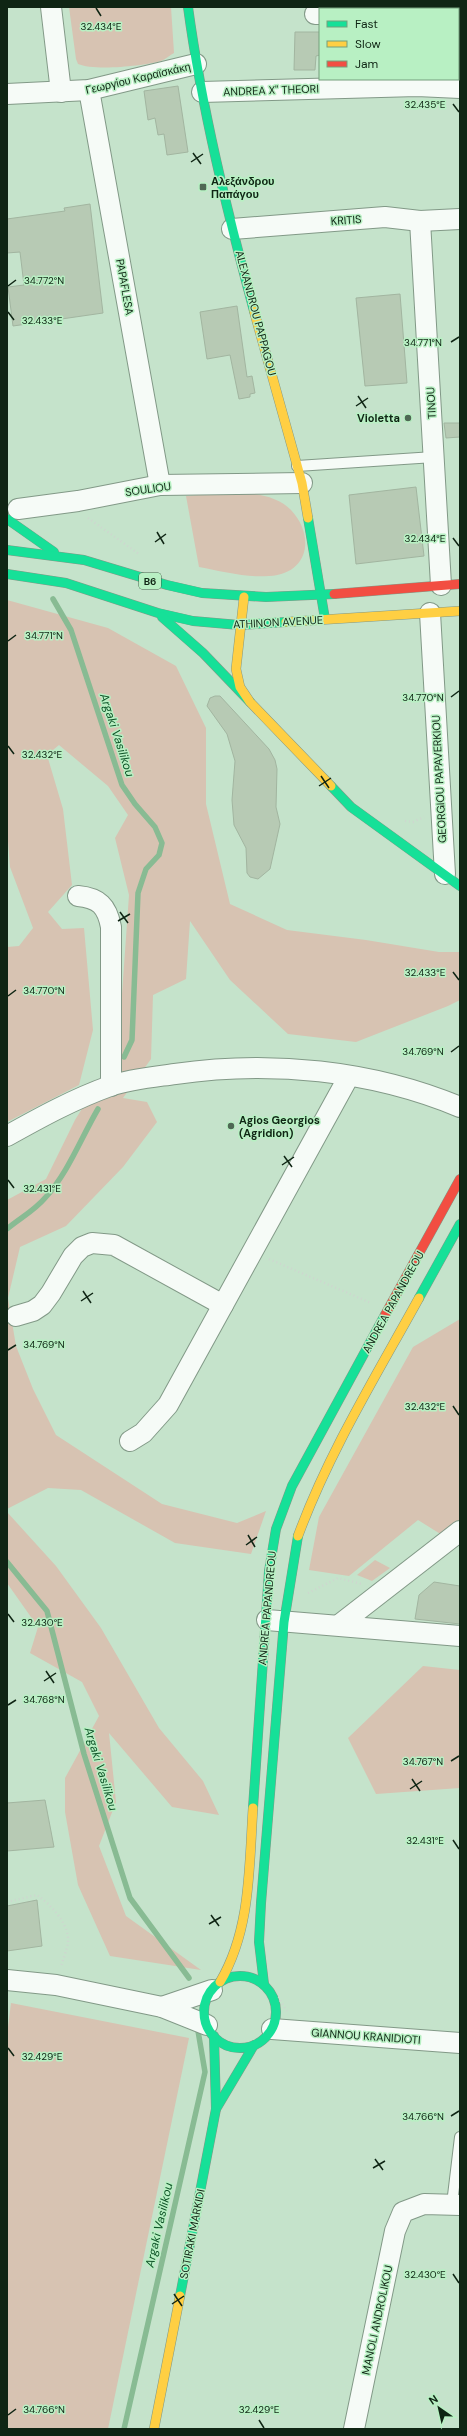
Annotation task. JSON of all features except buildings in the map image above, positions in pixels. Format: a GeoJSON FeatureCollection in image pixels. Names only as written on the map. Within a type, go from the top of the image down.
{"type":"FeatureCollection","features":[{"type":"Feature","properties":{"kind":"street"},"geometry":{"type":"LineString","coordinates":[[51,7],[61,92]]}},
{"type":"Feature","properties":{"kind":"street","name":"ALEXANDROU PAPPAGOU"},"geometry":{"type":"LineString","coordinates":[[188,7],[196,64],[232,229],[300,474],[322,594],[325,619]]}},
{"type":"Feature","properties":{"kind":"street","name":"Γεωργίου Καραϊσκάκη"},"geometry":{"type":"LineString","coordinates":[[7,94],[89,90],[196,64]]}},
{"type":"Feature","properties":{"kind":"street","name":"ANDREA X\" THEORI"},"geometry":{"type":"LineString","coordinates":[[202,92],[417,86],[460,88]]}},
{"type":"Feature","properties":{"kind":"street","name":"PAPAFLESA"},"geometry":{"type":"LineString","coordinates":[[89,90],[160,485]]}},
{"type":"Feature","properties":{"kind":"street","name":"KRITIS"},"geometry":{"type":"LineString","coordinates":[[232,229],[385,217],[420,221],[460,219]]}},
{"type":"Feature","properties":{"kind":"street","name":"TINOU"},"geometry":{"type":"LineString","coordinates":[[420,221],[434,457],[451,585]]}},
{"type":"Feature","properties":{"kind":"street","name":"SOULIOU"},"geometry":{"type":"LineString","coordinates":[[13,514],[160,485],[300,474]]}},
{"type":"Feature","properties":{"kind":"street"},"geometry":{"type":"LineString","coordinates":[[13,514],[58,555]]}},
{"type":"Feature","properties":{"kind":"street","name":"B6"},"geometry":{"type":"LineString","coordinates":[[7,550],[58,555],[108,566],[174,587],[244,597],[322,594],[451,585]]}},
{"type":"Feature","properties":{"kind":"street","name":"ATHINON AVENUE"},"geometry":{"type":"LineString","coordinates":[[8,571],[66,583],[158,613],[192,621],[239,625],[460,610]]}},
{"type":"Feature","properties":{"kind":"street"},"geometry":{"type":"LineString","coordinates":[[244,597],[239,625],[236,669],[240,687],[250,702]]}},
{"type":"Feature","properties":{"kind":"street"},"geometry":{"type":"LineString","coordinates":[[158,613],[203,653],[352,807],[460,886]]}},
{"type":"Feature","properties":{"kind":"street","name":"GEORGIOU PAPAVERKIOU"},"geometry":{"type":"LineString","coordinates":[[430,613],[445,874]]}},
{"type":"Feature","properties":{"kind":"street"},"geometry":{"type":"LineString","coordinates":[[78,896],[100,902],[105,909],[111,927],[111,1086]]}},
{"type":"Feature","properties":{"kind":"street"},"geometry":{"type":"LineString","coordinates":[[7,1136],[62,1106],[111,1086],[152,1077],[218,1068],[267,1067],[349,1076],[395,1084],[460,1107]]}},
{"type":"Feature","properties":{"kind":"street"},"geometry":{"type":"LineString","coordinates":[[130,1441],[143,1433],[168,1405],[349,1076]]}},
{"type":"Feature","properties":{"kind":"street","name":"ANDREA PAPANDREOU"},"geometry":{"type":"LineString","coordinates":[[264,1984],[260,1963],[260,1914],[274,1620],[269,1571],[276,1529],[292,1486],[460,1179]]}},
{"type":"Feature","properties":{"kind":"street","name":"ANDREA PAPANDREOU"},"geometry":{"type":"LineString","coordinates":[[216,1986],[232,1962],[238,1948],[246,1904],[274,1620],[296,1541],[310,1503],[332,1456],[460,1224]]}},
{"type":"Feature","properties":{"kind":"street"},"geometry":{"type":"LineString","coordinates":[[16,1316],[33,1312],[42,1305],[73,1256],[82,1247],[92,1243],[114,1245],[223,1305]]}},
{"type":"Feature","properties":{"kind":"street"},"geometry":{"type":"LineString","coordinates":[[339,1625],[460,1531]]}},
{"type":"Feature","properties":{"kind":"street"},"geometry":{"type":"LineString","coordinates":[[274,1620],[460,1636]]}},
{"type":"Feature","properties":{"kind":"street"},"geometry":{"type":"LineString","coordinates":[[7,1980],[56,1985],[162,2007],[210,2030],[222,2043],[232,2047],[254,2045],[261,2041],[272,2029],[276,2010],[270,1991],[264,1984],[254,1978],[242,1976],[231,1977],[216,1986],[162,2007]]}},
{"type":"Feature","properties":{"kind":"street"},"geometry":{"type":"LineString","coordinates":[[210,2030],[204,2012],[207,1999],[216,1986]]}},
{"type":"Feature","properties":{"kind":"street","name":"GIANNOU KRANIDIOTI"},"geometry":{"type":"LineString","coordinates":[[272,2029],[460,2043]]}},
{"type":"Feature","properties":{"kind":"street","name":"SOTIRAKI MARKIDI"},"geometry":{"type":"LineString","coordinates":[[154,2429],[216,2109],[210,2030]]}},
{"type":"Feature","properties":{"kind":"street","name":"SOTIRAKI MARKIDI"},"geometry":{"type":"LineString","coordinates":[[216,2109],[254,2045]]}},
{"type":"Feature","properties":{"kind":"street","name":"MANOLI ANDROLIKOU"},"geometry":{"type":"LineString","coordinates":[[354,2429],[395,2231],[403,2212],[424,2204],[456,2204]]}},
{"type":"Feature","properties":{"kind":"lane"},"geometry":{"type":"LineString","coordinates":[[300,474],[434,457]]}},
{"type":"Feature","properties":{"kind":"lane"},"geometry":{"type":"LineString","coordinates":[[456,2204],[460,2137]]}},
{"type":"Feature","properties":{"kind":"path"},"geometry":{"type":"LineString","coordinates":[[252,1252],[388,1310]]}},
{"type":"Feature","properties":{"kind":"path"},"geometry":{"type":"LineString","coordinates":[[302,1596],[338,1578],[361,1583],[376,1596]]}},
{"type":"Feature","properties":{"kind":"path"},"geometry":{"type":"LineString","coordinates":[[7,1902],[37,1896],[50,1904],[63,1923],[68,1941],[56,1985]]}},
{"type":"Feature","properties":{"kind":"shaded area"},"geometry":{"type":"Polygon","coordinates":[[[69,7],[171,7],[174,53],[161,61],[143,65],[95,67],[78,64],[69,7]]]}},
{"type":"Feature","properties":{"kind":"shaded area"},"geometry":{"type":"Polygon","coordinates":[[[231,492],[263,495],[278,501],[291,510],[304,531],[305,542],[304,552],[300,561],[292,569],[282,574],[251,576],[199,567],[186,496],[231,492]]]}},
{"type":"Feature","properties":{"kind":"shaded area"},"geometry":{"type":"Polygon","coordinates":[[[7,600],[108,628],[176,666],[206,728],[206,804],[230,904],[287,930],[366,940],[439,952],[460,952],[460,1000],[356,1042],[288,1034],[230,980],[190,921],[186,979],[153,995],[151,1059],[123,1098],[147,1102],[157,1122],[123,1167],[66,1226],[20,1247],[8,1298],[16,1346],[33,1389],[56,1435],[162,1504],[237,1523],[266,1511],[251,1554],[175,1543],[81,1490],[48,1488],[7,1509],[7,1200],[46,1179],[75,1120],[118,1051],[129,895],[115,838],[128,815],[108,786],[59,745],[47,755],[63,809],[72,885],[48,912],[62,929],[84,928],[93,1030],[79,1085],[7,1122],[7,947],[19,946],[33,928],[10,867],[7,828],[7,600]]]}},
{"type":"Feature","properties":{"kind":"shaded area"},"geometry":{"type":"Polygon","coordinates":[[[460,1319],[460,1519],[442,1535],[418,1520],[349,1576],[309,1570],[319,1517],[413,1347],[460,1319]]]}},
{"type":"Feature","properties":{"kind":"shaded area"},"geometry":{"type":"Polygon","coordinates":[[[7,1512],[56,1566],[101,1628],[159,1728],[203,1781],[219,1815],[172,1807],[109,1733],[116,1802],[99,1846],[126,1916],[201,1970],[110,1956],[78,1885],[65,1812],[65,1778],[99,1716],[82,1682],[30,1653],[38,1627],[7,1583],[7,1512]]]}},
{"type":"Feature","properties":{"kind":"shaded area"},"geometry":{"type":"Polygon","coordinates":[[[375,1560],[390,1568],[372,1581],[357,1575],[375,1560]]]}},
{"type":"Feature","properties":{"kind":"shaded area"},"geometry":{"type":"Polygon","coordinates":[[[423,1666],[460,1670],[460,1788],[376,1794],[348,1738],[423,1666]]]}},
{"type":"Feature","properties":{"kind":"shaded area"},"geometry":{"type":"Polygon","coordinates":[[[11,2003],[189,2038],[108,2429],[7,2429],[7,2035],[11,2003]]]}},
{"type":"Feature","properties":{"kind":"waterway","name":"Argaki Vasilikou"},"geometry":{"type":"LineString","coordinates":[[53,599],[71,630],[122,785],[135,804],[155,827],[162,843],[159,855],[146,869],[138,893],[132,1040],[124,1057]]}},
{"type":"Feature","properties":{"kind":"waterway","name":"Argaki Vasilikou"},"geometry":{"type":"LineString","coordinates":[[7,1229],[36,1207],[61,1178],[98,1109]]}},
{"type":"Feature","properties":{"kind":"waterway","name":"Argaki Vasilikou"},"geometry":{"type":"LineString","coordinates":[[7,1562],[47,1611],[84,1754],[130,1898],[189,1978]]}},
{"type":"Feature","properties":{"kind":"waterway","name":"Argaki Vasilikou"},"geometry":{"type":"LineString","coordinates":[[124,2429],[205,2072],[197,2025]]}},
{"type":"Feature","properties":{"kind":"traffic: fast"},"geometry":{"type":"LineString","coordinates":[[188,7],[200,84],[216,160],[254,311]]}},
{"type":"Feature","properties":{"kind":"traffic: fast"},"geometry":{"type":"LineString","coordinates":[[308,518],[325,619]]}},
{"type":"Feature","properties":{"kind":"traffic: fast"},"geometry":{"type":"LineString","coordinates":[[7,519],[54,552]]}},
{"type":"Feature","properties":{"kind":"traffic: fast"},"geometry":{"type":"LineString","coordinates":[[7,550],[84,560],[167,585],[202,593],[266,597],[334,594]]}},
{"type":"Feature","properties":{"kind":"traffic: fast"},"geometry":{"type":"LineString","coordinates":[[7,574],[66,583],[158,613],[193,621],[239,625],[286,622]]}},
{"type":"Feature","properties":{"kind":"traffic: fast"},"geometry":{"type":"LineString","coordinates":[[162,617],[203,653],[250,702]]}},
{"type":"Feature","properties":{"kind":"traffic: fast"},"geometry":{"type":"LineString","coordinates":[[331,786],[351,807],[460,886]]}},
{"type":"Feature","properties":{"kind":"traffic: fast"},"geometry":{"type":"LineString","coordinates":[[419,1298],[460,1224]]}},
{"type":"Feature","properties":{"kind":"traffic: fast"},"geometry":{"type":"LineString","coordinates":[[253,1808],[269,1571],[276,1529],[292,1486],[385,1315]]}},
{"type":"Feature","properties":{"kind":"traffic: fast"},"geometry":{"type":"LineString","coordinates":[[264,1984],[259,1942],[261,1903],[284,1622],[298,1536]]}},
{"type":"Feature","properties":{"kind":"traffic: fast"},"geometry":{"type":"LineString","coordinates":[[240,1976],[260,1982],[270,1992],[276,2012],[270,2032],[260,2042],[240,2048],[220,2042],[210,2032],[204,2012],[210,1992],[220,1982],[240,1976]]}},
{"type":"Feature","properties":{"kind":"traffic: fast"},"geometry":{"type":"LineString","coordinates":[[180,2296],[216,2109],[214,2036]]}},
{"type":"Feature","properties":{"kind":"traffic: fast"},"geometry":{"type":"LineString","coordinates":[[216,2109],[254,2045]]}},
{"type":"Feature","properties":{"kind":"traffic: slow"},"geometry":{"type":"LineString","coordinates":[[254,311],[302,483],[308,518]]}},
{"type":"Feature","properties":{"kind":"traffic: slow"},"geometry":{"type":"LineString","coordinates":[[244,597],[236,669],[240,687],[250,702],[331,786]]}},
{"type":"Feature","properties":{"kind":"traffic: slow"},"geometry":{"type":"LineString","coordinates":[[286,622],[460,611]]}},
{"type":"Feature","properties":{"kind":"traffic: slow"},"geometry":{"type":"LineString","coordinates":[[298,1536],[310,1505],[339,1444],[419,1298]]}},
{"type":"Feature","properties":{"kind":"traffic: slow"},"geometry":{"type":"LineString","coordinates":[[220,1982],[238,1941],[243,1920],[247,1898],[253,1808]]}},
{"type":"Feature","properties":{"kind":"traffic: slow"},"geometry":{"type":"LineString","coordinates":[[154,2429],[180,2296]]}},
{"type":"Feature","properties":{"kind":"traffic: jam"},"geometry":{"type":"LineString","coordinates":[[334,594],[460,584]]}},
{"type":"Feature","properties":{"kind":"traffic: jam"},"geometry":{"type":"LineString","coordinates":[[385,1315],[460,1179]]}},
{"type":"Feature","properties":{"kind":"place","name":"Αλεξάνδρου Παπάγου"},"geometry":{"type":"Point","coordinates":[203,187]}},
{"type":"Feature","properties":{"kind":"place","name":"Violetta"},"geometry":{"type":"Point","coordinates":[408,418]}},
{"type":"Feature","properties":{"kind":"place","name":"Agios Georgios (Agridion)"},"geometry":{"type":"Point","coordinates":[231,1126]}}]}
